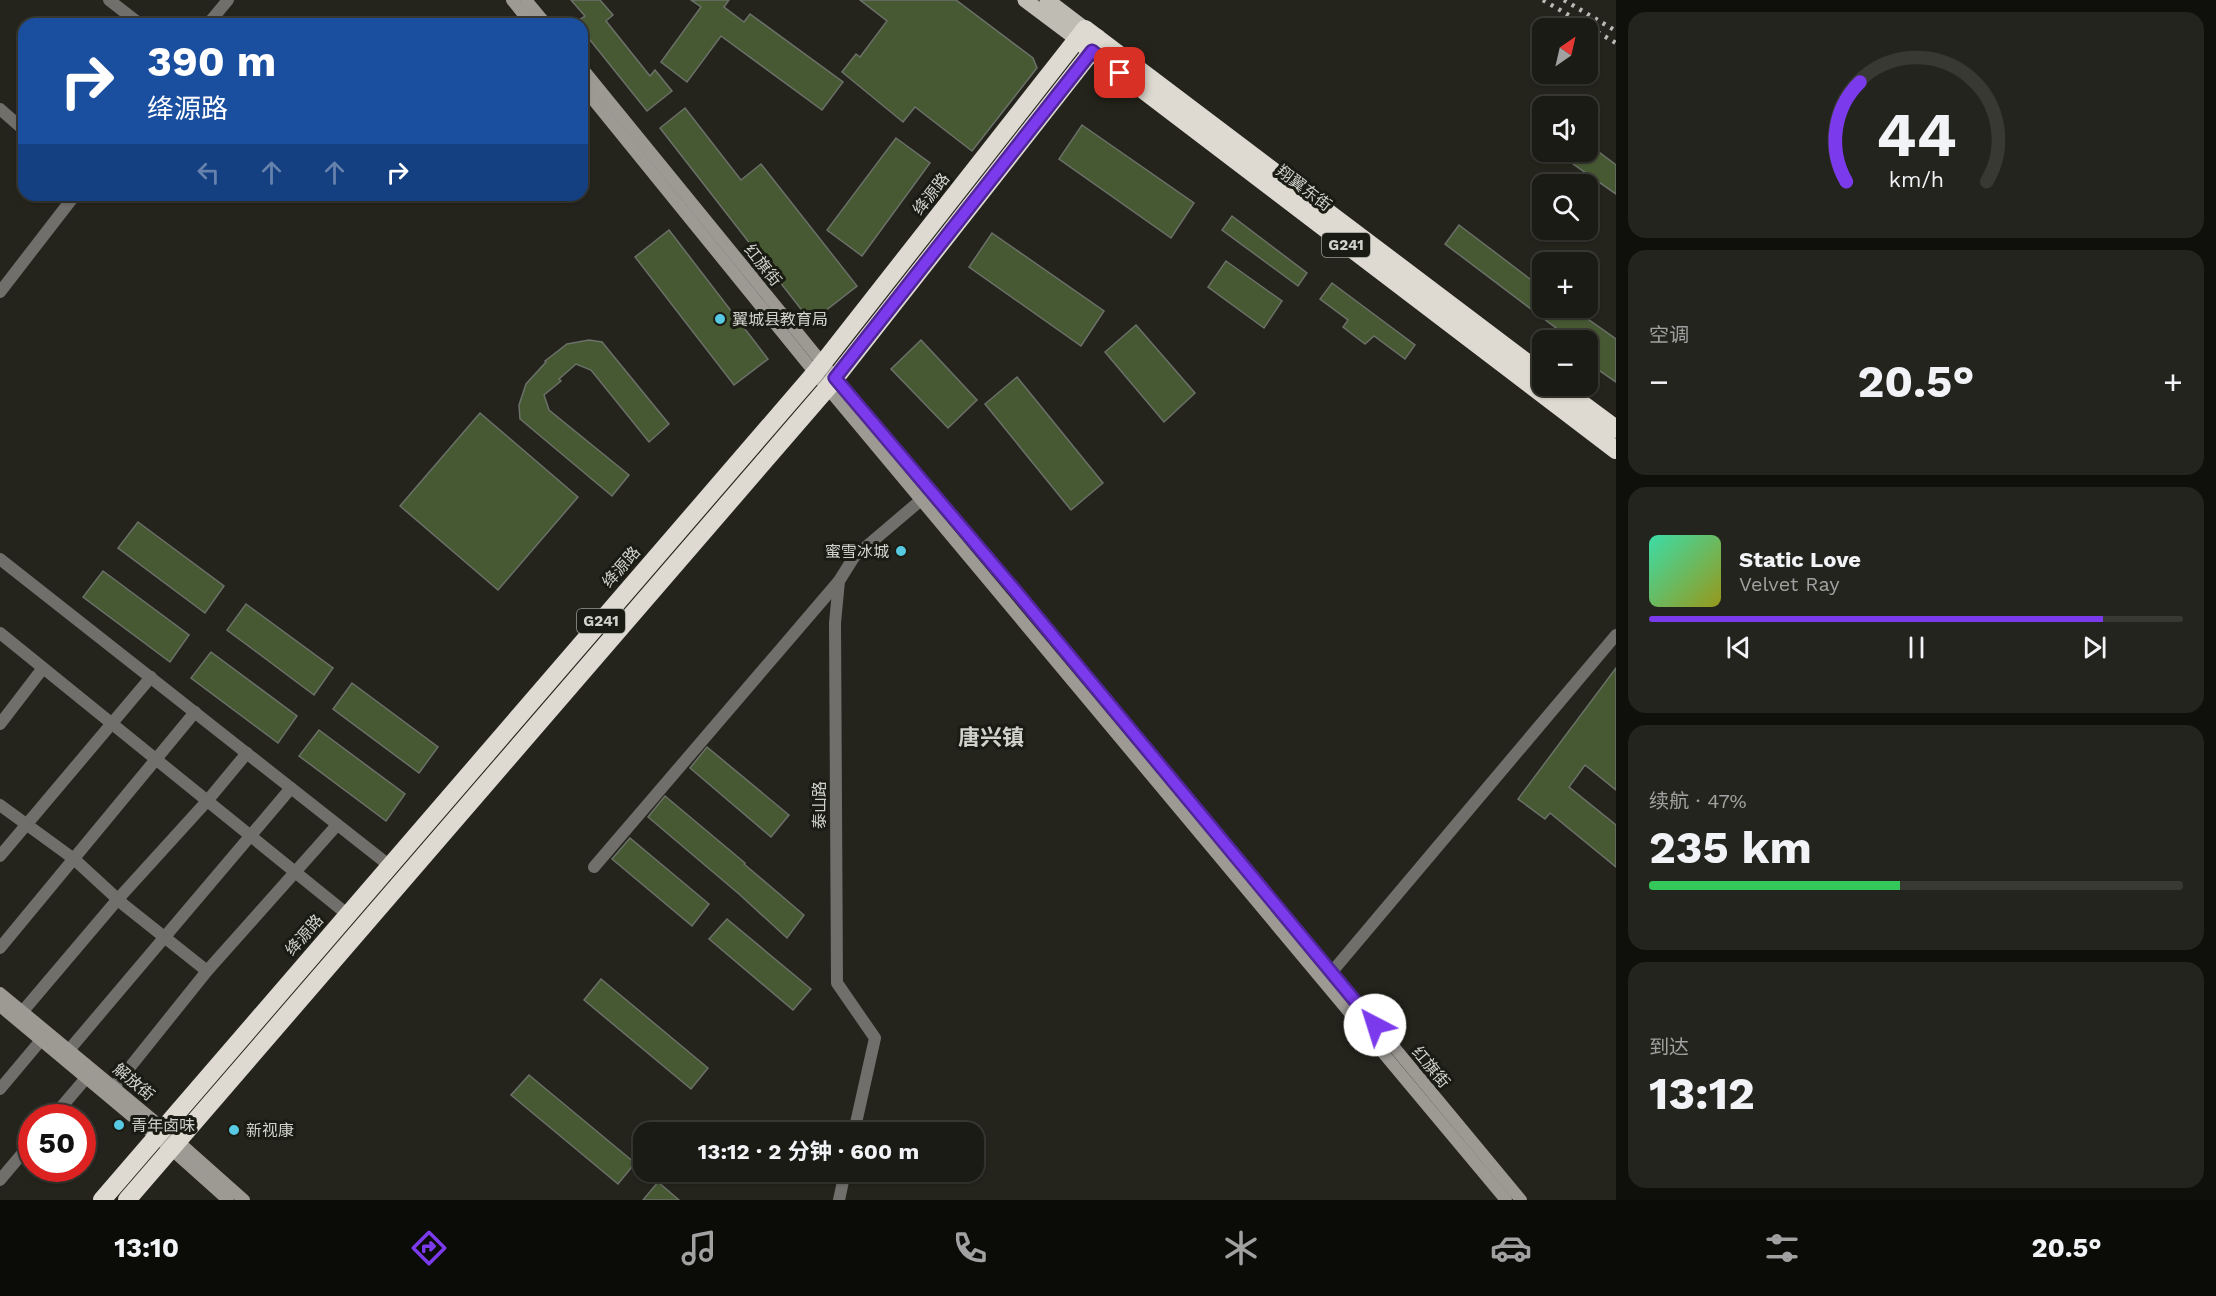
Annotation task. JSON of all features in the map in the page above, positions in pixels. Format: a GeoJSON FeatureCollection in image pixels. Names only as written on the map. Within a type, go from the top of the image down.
{"type":"FeatureCollection","features":[{"type":"Feature","properties":{"kind":"highway","name":"绛源路"},"geometry":{"type":"LineString","coordinates":[[102,1200],[818,368],[1088,39]]}},
{"type":"Feature","properties":{"kind":"highway","name":"翔翼东街"},"geometry":{"type":"LineString","coordinates":[[1088,39],[1532,367]]}},
{"type":"Feature","properties":{"kind":"highway","name":"翔翼东街"},"geometry":{"type":"LineString","coordinates":[[1088,39],[1616,450]]}},
{"type":"Feature","properties":{"kind":"highway","name":"G241"},"geometry":{"type":"LineString","coordinates":[[128,1200],[831,383],[1088,39]]}},
{"type":"Feature","properties":{"kind":"highway"},"geometry":{"type":"LineString","coordinates":[[1571,396],[1616,429]]}},
{"type":"Feature","properties":{"kind":"main road"},"geometry":{"type":"LineString","coordinates":[[512,0],[526,18]]}},
{"type":"Feature","properties":{"kind":"main road"},"geometry":{"type":"LineString","coordinates":[[526,0],[541,18]]}},
{"type":"Feature","properties":{"kind":"main road","name":"翔翼东街"},"geometry":{"type":"LineString","coordinates":[[1025,0],[1088,39]]}},
{"type":"Feature","properties":{"kind":"main road","name":"翔翼东街"},"geometry":{"type":"LineString","coordinates":[[1047,0],[1088,39]]}},
{"type":"Feature","properties":{"kind":"main road","name":"红旗街"},"geometry":{"type":"LineString","coordinates":[[588,76],[818,368]]}},
{"type":"Feature","properties":{"kind":"main road","name":"红旗街"},"geometry":{"type":"LineString","coordinates":[[588,93],[818,368],[1027,604],[1521,1200]]}},
{"type":"Feature","properties":{"kind":"main road","name":"红旗街"},"geometry":{"type":"LineString","coordinates":[[831,383],[921,500],[1506,1200]]}},
{"type":"Feature","properties":{"kind":"main road"},"geometry":{"type":"LineString","coordinates":[[1,998],[174,1145],[244,1200]]}},
{"type":"Feature","properties":{"kind":"main road","name":"解放街"},"geometry":{"type":"LineString","coordinates":[[1,998],[22,1011],[45,1036],[69,1050],[89,1074],[114,1088],[159,1132]]}},
{"type":"Feature","properties":{"kind":"main road"},"geometry":{"type":"LineString","coordinates":[[174,1145],[228,1200]]}},
{"type":"Feature","properties":{"kind":"street"},"geometry":{"type":"LineString","coordinates":[[110,0],[132,18]]}},
{"type":"Feature","properties":{"kind":"street"},"geometry":{"type":"LineString","coordinates":[[213,18],[228,0]]}},
{"type":"Feature","properties":{"kind":"street"},"geometry":{"type":"LineString","coordinates":[[0,109],[18,125]]}},
{"type":"Feature","properties":{"kind":"street"},"geometry":{"type":"LineString","coordinates":[[0,292],[70,201]]}},
{"type":"Feature","properties":{"kind":"street"},"geometry":{"type":"LineString","coordinates":[[594,867],[839,580],[854,558],[921,500]]}},
{"type":"Feature","properties":{"kind":"street"},"geometry":{"type":"LineString","coordinates":[[0,559],[390,866]]}},
{"type":"Feature","properties":{"kind":"street","name":"泰山路"},"geometry":{"type":"LineString","coordinates":[[839,580],[835,623],[837,983],[875,1038],[856,1122]]}},
{"type":"Feature","properties":{"kind":"street"},"geometry":{"type":"LineString","coordinates":[[0,633],[347,914]]}},
{"type":"Feature","properties":{"kind":"street"},"geometry":{"type":"LineString","coordinates":[[1331,973],[1616,635]]}},
{"type":"Feature","properties":{"kind":"street"},"geometry":{"type":"LineString","coordinates":[[0,723],[43,668]]}},
{"type":"Feature","properties":{"kind":"street"},"geometry":{"type":"LineString","coordinates":[[0,856],[151,677]]}},
{"type":"Feature","properties":{"kind":"street"},"geometry":{"type":"LineString","coordinates":[[0,948],[195,712]]}},
{"type":"Feature","properties":{"kind":"street"},"geometry":{"type":"LineString","coordinates":[[22,1011],[247,753]]}},
{"type":"Feature","properties":{"kind":"street"},"geometry":{"type":"LineString","coordinates":[[69,1050],[291,788]]}},
{"type":"Feature","properties":{"kind":"street"},"geometry":{"type":"LineString","coordinates":[[0,805],[74,859],[118,899],[207,971]]}},
{"type":"Feature","properties":{"kind":"street"},"geometry":{"type":"LineString","coordinates":[[114,1088],[207,971],[337,825]]}},
{"type":"Feature","properties":{"kind":"street"},"geometry":{"type":"LineString","coordinates":[[0,1089],[45,1036]]}},
{"type":"Feature","properties":{"kind":"street"},"geometry":{"type":"LineString","coordinates":[[64,1104],[89,1074]]}},
{"type":"Feature","properties":{"kind":"street"},"geometry":{"type":"LineString","coordinates":[[0,1180],[18,1159]]}},
{"type":"Feature","properties":{"kind":"street"},"geometry":{"type":"LineString","coordinates":[[839,1200],[843,1182]]}},
{"type":"Feature","properties":{"kind":"building"},"geometry":{"type":"Polygon","coordinates":[[[571,0],[600,0],[613,15],[606,21],[650,76],[655,70],[672,91],[647,111],[588,37],[588,18],[582,18],[585,16],[571,0]]]}},
{"type":"Feature","properties":{"kind":"building"},"geometry":{"type":"Polygon","coordinates":[[[691,0],[729,0],[724,7],[744,22],[750,14],[843,82],[822,110],[721,36],[687,82],[661,62],[701,7],[691,0]]]}},
{"type":"Feature","properties":{"kind":"building"},"geometry":{"type":"Polygon","coordinates":[[[860,0],[956,0],[1033,58],[1037,68],[972,151],[915,107],[903,122],[842,72],[856,54],[860,57],[887,21],[860,0]]]}},
{"type":"Feature","properties":{"kind":"building"},"geometry":{"type":"Polygon","coordinates":[[[685,108],[741,180],[761,164],[857,286],[811,322],[660,128],[685,108]]]}},
{"type":"Feature","properties":{"kind":"building"},"geometry":{"type":"Polygon","coordinates":[[[1082,125],[1194,203],[1171,238],[1059,159],[1082,125]]]}},
{"type":"Feature","properties":{"kind":"building"},"geometry":{"type":"Polygon","coordinates":[[[896,138],[930,163],[862,256],[827,230],[896,138]]]}},
{"type":"Feature","properties":{"kind":"building"},"geometry":{"type":"Polygon","coordinates":[[[1598,151],[1616,165],[1616,194],[1598,181],[1598,174],[1587,174],[1570,162],[1598,162],[1598,151]]]}},
{"type":"Feature","properties":{"kind":"building"},"geometry":{"type":"Polygon","coordinates":[[[1232,216],[1307,273],[1298,286],[1222,230],[1232,216]]]}},
{"type":"Feature","properties":{"kind":"building"},"geometry":{"type":"Polygon","coordinates":[[[1459,225],[1532,280],[1532,310],[1445,244],[1459,225]]]}},
{"type":"Feature","properties":{"kind":"building"},"geometry":{"type":"Polygon","coordinates":[[[669,230],[768,359],[734,385],[635,257],[669,230]]]}},
{"type":"Feature","properties":{"kind":"building"},"geometry":{"type":"Polygon","coordinates":[[[992,233],[1104,311],[1081,346],[969,267],[992,233]]]}},
{"type":"Feature","properties":{"kind":"building"},"geometry":{"type":"Polygon","coordinates":[[[1226,261],[1282,301],[1264,328],[1208,287],[1226,261]]]}},
{"type":"Feature","properties":{"kind":"building"},"geometry":{"type":"Polygon","coordinates":[[[1332,283],[1415,345],[1405,359],[1374,336],[1365,344],[1343,327],[1348,320],[1320,299],[1332,283]]]}},
{"type":"Feature","properties":{"kind":"building"},"geometry":{"type":"Polygon","coordinates":[[[1543,318],[1586,318],[1616,339],[1616,382],[1598,370],[1598,330],[1559,330],[1543,318]]]}},
{"type":"Feature","properties":{"kind":"building"},"geometry":{"type":"Polygon","coordinates":[[[1136,325],[1195,393],[1164,422],[1105,352],[1136,325]]]}},
{"type":"Feature","properties":{"kind":"building"},"geometry":{"type":"Polygon","coordinates":[[[589,340],[602,342],[669,424],[649,442],[591,370],[576,364],[544,395],[549,410],[629,475],[612,496],[520,419],[519,405],[526,384],[545,361],[567,344],[589,340]]]}},
{"type":"Feature","properties":{"kind":"building"},"geometry":{"type":"Polygon","coordinates":[[[921,340],[977,400],[948,428],[891,369],[921,340]]]}},
{"type":"Feature","properties":{"kind":"building"},"geometry":{"type":"Polygon","coordinates":[[[1017,377],[1103,483],[1071,510],[985,404],[1017,377]]]}},
{"type":"Feature","properties":{"kind":"building"},"geometry":{"type":"Polygon","coordinates":[[[480,413],[578,497],[498,590],[400,506],[480,413]]]}},
{"type":"Feature","properties":{"kind":"building"},"geometry":{"type":"Polygon","coordinates":[[[138,522],[224,586],[205,613],[118,548],[138,522]]]}},
{"type":"Feature","properties":{"kind":"building"},"geometry":{"type":"Polygon","coordinates":[[[103,571],[189,635],[170,662],[83,597],[103,571]]]}},
{"type":"Feature","properties":{"kind":"building"},"geometry":{"type":"Polygon","coordinates":[[[246,604],[333,668],[314,695],[227,630],[246,604]]]}},
{"type":"Feature","properties":{"kind":"building"},"geometry":{"type":"Polygon","coordinates":[[[211,652],[297,716],[278,743],[191,678],[211,652]]]}},
{"type":"Feature","properties":{"kind":"building"},"geometry":{"type":"Polygon","coordinates":[[[1616,668],[1616,790],[1585,765],[1569,787],[1616,825],[1616,867],[1550,813],[1545,819],[1518,799],[1616,668]]]}},
{"type":"Feature","properties":{"kind":"building"},"geometry":{"type":"Polygon","coordinates":[[[352,683],[438,747],[419,773],[333,709],[352,683]]]}},
{"type":"Feature","properties":{"kind":"building"},"geometry":{"type":"Polygon","coordinates":[[[319,730],[405,794],[386,821],[299,756],[319,730]]]}},
{"type":"Feature","properties":{"kind":"building"},"geometry":{"type":"Polygon","coordinates":[[[707,747],[789,815],[771,837],[690,768],[707,747]]]}},
{"type":"Feature","properties":{"kind":"building"},"geometry":{"type":"Polygon","coordinates":[[[665,796],[804,915],[787,938],[648,817],[665,796]]]}},
{"type":"Feature","properties":{"kind":"building"},"geometry":{"type":"Polygon","coordinates":[[[630,838],[709,904],[692,926],[612,859],[630,838]]]}},
{"type":"Feature","properties":{"kind":"building"},"geometry":{"type":"Polygon","coordinates":[[[727,919],[811,989],[793,1010],[709,939],[727,919]]]}},
{"type":"Feature","properties":{"kind":"building"},"geometry":{"type":"Polygon","coordinates":[[[601,979],[708,1068],[691,1089],[584,1000],[601,979]]]}},
{"type":"Feature","properties":{"kind":"building"},"geometry":{"type":"Polygon","coordinates":[[[529,1075],[633,1161],[633,1165],[618,1184],[511,1095],[529,1075]]]}},
{"type":"Feature","properties":{"kind":"building"},"geometry":{"type":"Polygon","coordinates":[[[658,1182],[679,1200],[643,1200],[658,1182]]]}},
{"type":"Feature","properties":{"kind":"railway"},"geometry":{"type":"LineString","coordinates":[[1543,0],[1616,43]]}},
{"type":"Feature","properties":{"kind":"railway"},"geometry":{"type":"LineString","coordinates":[[1564,0],[1616,31]]}},
{"type":"Feature","properties":{"kind":"place","name":"翼城县教育局"},"geometry":{"type":"Point","coordinates":[720,319]}},
{"type":"Feature","properties":{"kind":"place","name":"蜜雪冰城"},"geometry":{"type":"Point","coordinates":[901,551]}},
{"type":"Feature","properties":{"kind":"place","name":"青年卤味"},"geometry":{"type":"Point","coordinates":[119,1125]}},
{"type":"Feature","properties":{"kind":"place","name":"新视康"},"geometry":{"type":"Point","coordinates":[234,1130]}},
{"type":"Feature","properties":{"kind":"district","name":"唐兴镇"},"geometry":{"type":"Point","coordinates":[991,737]}},
{"type":"Feature","properties":{"kind":"route"},"geometry":{"type":"LineString","coordinates":[[1120,73],[1092,51],[835,378],[1019,595],[1375,1025]]}}]}
